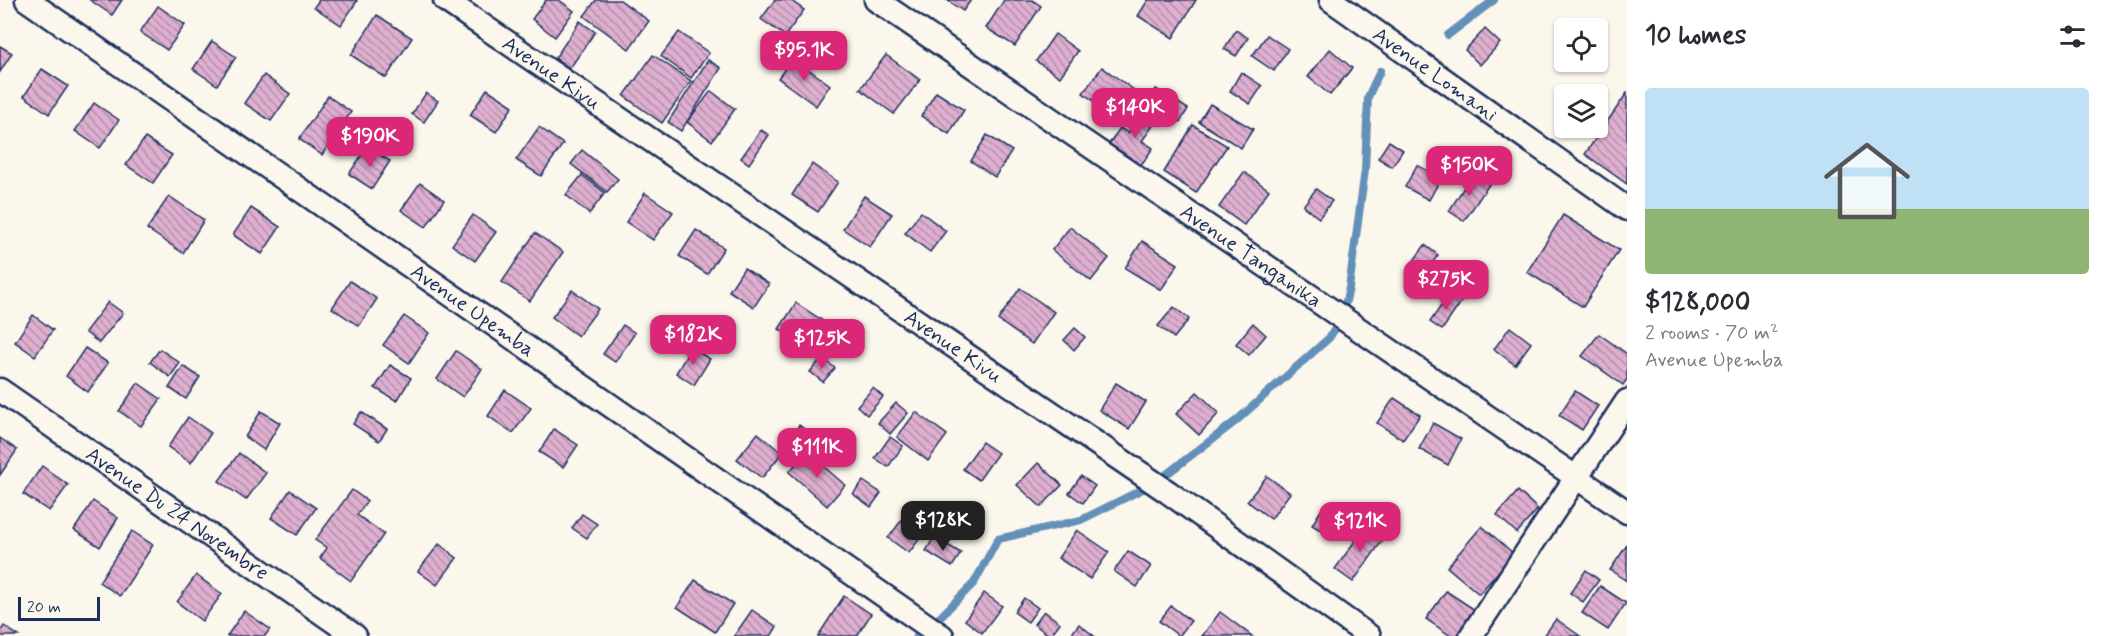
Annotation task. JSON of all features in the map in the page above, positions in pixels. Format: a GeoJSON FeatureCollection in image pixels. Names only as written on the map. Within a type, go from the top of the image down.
{"type":"FeatureCollection","features":[{"type":"Feature","properties":{"kind":"street","name":"Avenue Upemba"},"geometry":{"type":"LineString","coordinates":[[27,0],[942,636]]}},
{"type":"Feature","properties":{"kind":"street","name":"Avenue Kivu"},"geometry":{"type":"LineString","coordinates":[[445,0],[1168,492],[1370,636]]}},
{"type":"Feature","properties":{"kind":"street","name":"Avenue Tanganika"},"geometry":{"type":"LineString","coordinates":[[876,0],[1627,512]]}},
{"type":"Feature","properties":{"kind":"street","name":"Avenue Lomani"},"geometry":{"type":"LineString","coordinates":[[1331,0],[1627,209]]}},
{"type":"Feature","properties":{"kind":"street","name":"Avenue Du 24 Novembre"},"geometry":{"type":"LineString","coordinates":[[0,390],[355,636]]}},
{"type":"Feature","properties":{"kind":"street"},"geometry":{"type":"LineString","coordinates":[[1471,636],[1627,400]]}},
{"type":"Feature","properties":{"kind":"building"},"geometry":{"type":"Polygon","coordinates":[[[90,0],[122,0],[112,15],[90,0]]]}},
{"type":"Feature","properties":{"kind":"building"},"geometry":{"type":"Polygon","coordinates":[[[319,0],[357,1],[341,25],[314,7],[319,0]]]}},
{"type":"Feature","properties":{"kind":"building"},"geometry":{"type":"Polygon","coordinates":[[[546,0],[559,0],[574,11],[555,37],[532,19],[546,0]]]}},
{"type":"Feature","properties":{"kind":"building"},"geometry":{"type":"Polygon","coordinates":[[[596,0],[620,0],[649,21],[629,49],[584,16],[596,0]]]}},
{"type":"Feature","properties":{"kind":"building"},"geometry":{"type":"Polygon","coordinates":[[[775,0],[790,0],[804,10],[785,36],[761,19],[775,0]]]}},
{"type":"Feature","properties":{"kind":"building"},"geometry":{"type":"Polygon","coordinates":[[[947,0],[971,0],[963,11],[947,0]]]}},
{"type":"Feature","properties":{"kind":"building"},"geometry":{"type":"Polygon","coordinates":[[[1004,0],[1032,0],[1041,6],[1015,46],[986,28],[1004,0]]]}},
{"type":"Feature","properties":{"kind":"building"},"geometry":{"type":"Polygon","coordinates":[[[1148,0],[1196,0],[1173,38],[1138,16],[1148,0]]]}},
{"type":"Feature","properties":{"kind":"building"},"geometry":{"type":"Polygon","coordinates":[[[158,6],[185,25],[167,50],[140,32],[158,6]]]}},
{"type":"Feature","properties":{"kind":"building"},"geometry":{"type":"Polygon","coordinates":[[[377,15],[412,38],[386,78],[351,55],[377,15]]]}},
{"type":"Feature","properties":{"kind":"building"},"geometry":{"type":"Polygon","coordinates":[[[580,21],[595,32],[570,68],[555,58],[580,21]]]}},
{"type":"Feature","properties":{"kind":"building"},"geometry":{"type":"Polygon","coordinates":[[[1485,29],[1500,43],[1480,65],[1465,50],[1485,29]]]}},
{"type":"Feature","properties":{"kind":"building"},"geometry":{"type":"Polygon","coordinates":[[[1236,30],[1248,38],[1236,56],[1224,49],[1236,30]]]}},
{"type":"Feature","properties":{"kind":"building"},"geometry":{"type":"Polygon","coordinates":[[[679,32],[709,53],[691,78],[661,56],[679,32]]]}},
{"type":"Feature","properties":{"kind":"building"},"geometry":{"type":"Polygon","coordinates":[[[1055,34],[1078,51],[1060,77],[1036,61],[1055,34]]]}},
{"type":"Feature","properties":{"kind":"building"},"geometry":{"type":"Polygon","coordinates":[[[1267,35],[1288,49],[1274,71],[1252,56],[1267,35]]]}},
{"type":"Feature","properties":{"kind":"building"},"geometry":{"type":"Polygon","coordinates":[[[212,41],[236,57],[217,85],[193,69],[212,41]]]}},
{"type":"Feature","properties":{"kind":"building"},"geometry":{"type":"Polygon","coordinates":[[[0,46],[12,53],[0,72],[0,46]]]}},
{"type":"Feature","properties":{"kind":"building"},"geometry":{"type":"Polygon","coordinates":[[[1330,49],[1352,68],[1330,95],[1308,77],[1330,49]]]}},
{"type":"Feature","properties":{"kind":"building"},"geometry":{"type":"Polygon","coordinates":[[[653,55],[691,81],[662,123],[624,96],[653,55]]]}},
{"type":"Feature","properties":{"kind":"building"},"geometry":{"type":"Polygon","coordinates":[[[886,55],[920,80],[894,114],[860,89],[886,55]]]}},
{"type":"Feature","properties":{"kind":"building"},"geometry":{"type":"Polygon","coordinates":[[[793,58],[830,85],[816,106],[778,78],[793,58]]]}},
{"type":"Feature","properties":{"kind":"building"},"geometry":{"type":"Polygon","coordinates":[[[708,60],[721,68],[681,131],[668,122],[708,60]]]}},
{"type":"Feature","properties":{"kind":"building"},"geometry":{"type":"Polygon","coordinates":[[[1102,67],[1138,93],[1119,119],[1083,93],[1102,67]]]}},
{"type":"Feature","properties":{"kind":"building"},"geometry":{"type":"Polygon","coordinates":[[[42,69],[68,86],[49,114],[24,96],[42,69]]]}},
{"type":"Feature","properties":{"kind":"building"},"geometry":{"type":"Polygon","coordinates":[[[1241,72],[1262,86],[1250,104],[1230,91],[1241,72]]]}},
{"type":"Feature","properties":{"kind":"building"},"geometry":{"type":"Polygon","coordinates":[[[264,75],[290,94],[271,121],[244,103],[264,75]]]}},
{"type":"Feature","properties":{"kind":"building"},"geometry":{"type":"Polygon","coordinates":[[[487,89],[513,106],[496,132],[470,115],[487,89]]]}},
{"type":"Feature","properties":{"kind":"building"},"geometry":{"type":"Polygon","coordinates":[[[1156,89],[1188,109],[1180,122],[1149,102],[1156,89]]]}},
{"type":"Feature","properties":{"kind":"building"},"geometry":{"type":"Polygon","coordinates":[[[711,91],[735,109],[712,141],[687,122],[711,91]]]}},
{"type":"Feature","properties":{"kind":"building"},"geometry":{"type":"Polygon","coordinates":[[[936,92],[964,110],[949,134],[921,116],[936,92]]]}},
{"type":"Feature","properties":{"kind":"building"},"geometry":{"type":"Polygon","coordinates":[[[426,93],[438,101],[424,122],[412,114],[426,93]]]}},
{"type":"Feature","properties":{"kind":"building"},"geometry":{"type":"Polygon","coordinates":[[[1627,93],[1627,184],[1585,154],[1596,138],[1608,138],[1608,121],[1627,93]]]}},
{"type":"Feature","properties":{"kind":"building"},"geometry":{"type":"Polygon","coordinates":[[[328,96],[351,112],[322,155],[299,139],[328,96]]]}},
{"type":"Feature","properties":{"kind":"building"},"geometry":{"type":"Polygon","coordinates":[[[94,103],[119,120],[100,148],[75,131],[94,103]]]}},
{"type":"Feature","properties":{"kind":"building"},"geometry":{"type":"Polygon","coordinates":[[[1210,104],[1253,129],[1241,148],[1199,122],[1210,104]]]}},
{"type":"Feature","properties":{"kind":"building"},"geometry":{"type":"Polygon","coordinates":[[[1143,110],[1157,120],[1142,141],[1153,148],[1141,165],[1109,144],[1120,128],[1128,133],[1143,110]]]}},
{"type":"Feature","properties":{"kind":"building"},"geometry":{"type":"Polygon","coordinates":[[[1193,125],[1227,146],[1196,193],[1164,172],[1193,125]]]}},
{"type":"Feature","properties":{"kind":"building"},"geometry":{"type":"Polygon","coordinates":[[[539,127],[563,144],[541,176],[516,160],[539,127]]]}},
{"type":"Feature","properties":{"kind":"building"},"geometry":{"type":"Polygon","coordinates":[[[761,130],[769,135],[749,164],[741,158],[761,130]]]}},
{"type":"Feature","properties":{"kind":"building"},"geometry":{"type":"Polygon","coordinates":[[[987,135],[1012,151],[995,177],[971,161],[987,135]]]}},
{"type":"Feature","properties":{"kind":"building"},"geometry":{"type":"Polygon","coordinates":[[[145,138],[172,155],[153,183],[126,165],[145,138]]]}},
{"type":"Feature","properties":{"kind":"building"},"geometry":{"type":"Polygon","coordinates":[[[1389,141],[1403,150],[1392,167],[1378,158],[1389,141]]]}},
{"type":"Feature","properties":{"kind":"building"},"geometry":{"type":"Polygon","coordinates":[[[367,147],[390,161],[372,189],[349,174],[367,147]]]}},
{"type":"Feature","properties":{"kind":"building"},"geometry":{"type":"Polygon","coordinates":[[[582,150],[618,179],[607,192],[571,164],[582,150]]]}},
{"type":"Feature","properties":{"kind":"building"},"geometry":{"type":"Polygon","coordinates":[[[812,164],[838,182],[818,212],[792,195],[812,164]]]}},
{"type":"Feature","properties":{"kind":"building"},"geometry":{"type":"Polygon","coordinates":[[[1417,165],[1441,178],[1429,200],[1405,187],[1417,165]]]}},
{"type":"Feature","properties":{"kind":"building"},"geometry":{"type":"Polygon","coordinates":[[[1244,172],[1269,190],[1244,225],[1219,207],[1244,172]]]}},
{"type":"Feature","properties":{"kind":"building"},"geometry":{"type":"Polygon","coordinates":[[[1473,173],[1490,183],[1464,221],[1449,211],[1473,173]]]}},
{"type":"Feature","properties":{"kind":"building"},"geometry":{"type":"Polygon","coordinates":[[[582,175],[605,193],[589,214],[566,195],[582,175]]]}},
{"type":"Feature","properties":{"kind":"building"},"geometry":{"type":"Polygon","coordinates":[[[420,183],[444,200],[426,227],[401,210],[420,183]]]}},
{"type":"Feature","properties":{"kind":"building"},"geometry":{"type":"Polygon","coordinates":[[[1316,189],[1332,201],[1319,218],[1303,206],[1316,189]]]}},
{"type":"Feature","properties":{"kind":"building"},"geometry":{"type":"Polygon","coordinates":[[[645,193],[673,212],[653,240],[626,222],[645,193]]]}},
{"type":"Feature","properties":{"kind":"building"},"geometry":{"type":"Polygon","coordinates":[[[169,196],[204,220],[183,253],[147,229],[169,196]]]}},
{"type":"Feature","properties":{"kind":"building"},"geometry":{"type":"Polygon","coordinates":[[[864,196],[892,214],[870,247],[843,229],[864,196]]]}},
{"type":"Feature","properties":{"kind":"building"},"geometry":{"type":"Polygon","coordinates":[[[251,208],[280,227],[262,254],[233,235],[251,208]]]}},
{"type":"Feature","properties":{"kind":"building"},"geometry":{"type":"Polygon","coordinates":[[[921,212],[946,231],[930,252],[905,233],[921,212]]]}},
{"type":"Feature","properties":{"kind":"building"},"geometry":{"type":"Polygon","coordinates":[[[473,215],[496,232],[475,261],[452,245],[473,215]]]}},
{"type":"Feature","properties":{"kind":"building"},"geometry":{"type":"Polygon","coordinates":[[[1563,215],[1619,250],[1583,307],[1527,272],[1563,215]]]}},
{"type":"Feature","properties":{"kind":"building"},"geometry":{"type":"Polygon","coordinates":[[[1070,227],[1109,258],[1091,281],[1052,250],[1070,227]]]}},
{"type":"Feature","properties":{"kind":"building"},"geometry":{"type":"Polygon","coordinates":[[[696,230],[724,248],[707,274],[679,256],[696,230]]]}},
{"type":"Feature","properties":{"kind":"building"},"geometry":{"type":"Polygon","coordinates":[[[535,233],[563,252],[530,301],[502,282],[535,233]]]}},
{"type":"Feature","properties":{"kind":"building"},"geometry":{"type":"Polygon","coordinates":[[[1142,241],[1178,264],[1161,290],[1125,268],[1142,241]]]}},
{"type":"Feature","properties":{"kind":"building"},"geometry":{"type":"Polygon","coordinates":[[[1425,245],[1438,255],[1423,276],[1410,266],[1425,245]]]}},
{"type":"Feature","properties":{"kind":"building"},"geometry":{"type":"Polygon","coordinates":[[[744,268],[769,284],[754,307],[729,291],[744,268]]]}},
{"type":"Feature","properties":{"kind":"building"},"geometry":{"type":"Polygon","coordinates":[[[350,281],[377,299],[359,326],[332,308],[350,281]]]}},
{"type":"Feature","properties":{"kind":"building"},"geometry":{"type":"Polygon","coordinates":[[[1020,288],[1054,312],[1032,344],[998,320],[1020,288]]]}},
{"type":"Feature","properties":{"kind":"building"},"geometry":{"type":"Polygon","coordinates":[[[572,290],[598,309],[578,336],[552,317],[572,290]]]}},
{"type":"Feature","properties":{"kind":"building"},"geometry":{"type":"Polygon","coordinates":[[[1450,293],[1462,301],[1442,330],[1430,322],[1450,293]]]}},
{"type":"Feature","properties":{"kind":"building"},"geometry":{"type":"Polygon","coordinates":[[[108,302],[123,313],[99,343],[85,332],[108,302]]]}},
{"type":"Feature","properties":{"kind":"building"},"geometry":{"type":"Polygon","coordinates":[[[796,303],[823,321],[806,346],[779,329],[796,303]]]}},
{"type":"Feature","properties":{"kind":"building"},"geometry":{"type":"Polygon","coordinates":[[[1174,307],[1189,319],[1174,338],[1158,326],[1174,307]]]}},
{"type":"Feature","properties":{"kind":"building"},"geometry":{"type":"Polygon","coordinates":[[[33,315],[53,330],[35,356],[15,342],[33,315]]]}},
{"type":"Feature","properties":{"kind":"building"},"geometry":{"type":"Polygon","coordinates":[[[404,316],[429,333],[409,363],[383,345],[404,316]]]}},
{"type":"Feature","properties":{"kind":"building"},"geometry":{"type":"Polygon","coordinates":[[[1253,323],[1266,335],[1249,355],[1236,344],[1253,323]]]}},
{"type":"Feature","properties":{"kind":"building"},"geometry":{"type":"Polygon","coordinates":[[[623,325],[635,333],[615,362],[603,354],[623,325]]]}},
{"type":"Feature","properties":{"kind":"building"},"geometry":{"type":"Polygon","coordinates":[[[1510,327],[1531,343],[1515,365],[1494,349],[1510,327]]]}},
{"type":"Feature","properties":{"kind":"building"},"geometry":{"type":"Polygon","coordinates":[[[1075,328],[1085,337],[1074,350],[1064,340],[1075,328]]]}},
{"type":"Feature","properties":{"kind":"building"},"geometry":{"type":"Polygon","coordinates":[[[1599,334],[1627,354],[1627,379],[1623,385],[1582,356],[1599,334]]]}},
{"type":"Feature","properties":{"kind":"building"},"geometry":{"type":"Polygon","coordinates":[[[85,348],[108,363],[88,392],[66,376],[85,348]]]}},
{"type":"Feature","properties":{"kind":"building"},"geometry":{"type":"Polygon","coordinates":[[[691,348],[710,359],[694,385],[676,373],[691,348]]]}},
{"type":"Feature","properties":{"kind":"building"},"geometry":{"type":"Polygon","coordinates":[[[160,349],[180,363],[170,377],[150,362],[160,349]]]}},
{"type":"Feature","properties":{"kind":"building"},"geometry":{"type":"Polygon","coordinates":[[[456,351],[482,369],[463,397],[437,379],[456,351]]]}},
{"type":"Feature","properties":{"kind":"building"},"geometry":{"type":"Polygon","coordinates":[[[822,358],[835,368],[823,382],[810,372],[822,358]]]}},
{"type":"Feature","properties":{"kind":"building"},"geometry":{"type":"Polygon","coordinates":[[[390,365],[411,378],[397,401],[375,388],[390,365]]]}},
{"type":"Feature","properties":{"kind":"building"},"geometry":{"type":"Polygon","coordinates":[[[183,366],[200,377],[186,399],[169,388],[183,366]]]}},
{"type":"Feature","properties":{"kind":"building"},"geometry":{"type":"Polygon","coordinates":[[[138,383],[161,399],[141,426],[119,411],[138,383]]]}},
{"type":"Feature","properties":{"kind":"building"},"geometry":{"type":"Polygon","coordinates":[[[1116,383],[1146,402],[1129,429],[1099,410],[1116,383]]]}},
{"type":"Feature","properties":{"kind":"building"},"geometry":{"type":"Polygon","coordinates":[[[873,388],[883,397],[867,415],[857,406],[873,388]]]}},
{"type":"Feature","properties":{"kind":"building"},"geometry":{"type":"Polygon","coordinates":[[[505,390],[531,408],[513,433],[488,416],[505,390]]]}},
{"type":"Feature","properties":{"kind":"building"},"geometry":{"type":"Polygon","coordinates":[[[1575,391],[1598,406],[1582,430],[1559,415],[1575,391]]]}},
{"type":"Feature","properties":{"kind":"building"},"geometry":{"type":"Polygon","coordinates":[[[1197,392],[1219,413],[1199,435],[1176,414],[1197,392]]]}},
{"type":"Feature","properties":{"kind":"building"},"geometry":{"type":"Polygon","coordinates":[[[1394,398],[1420,415],[1403,440],[1377,423],[1394,398]]]}},
{"type":"Feature","properties":{"kind":"building"},"geometry":{"type":"Polygon","coordinates":[[[896,403],[908,413],[890,434],[878,423],[896,403]]]}},
{"type":"Feature","properties":{"kind":"building"},"geometry":{"type":"Polygon","coordinates":[[[261,411],[280,423],[264,450],[245,437],[261,411]]]}},
{"type":"Feature","properties":{"kind":"building"},"geometry":{"type":"Polygon","coordinates":[[[361,412],[387,429],[379,441],[353,424],[361,412]]]}},
{"type":"Feature","properties":{"kind":"building"},"geometry":{"type":"Polygon","coordinates":[[[916,412],[947,435],[928,461],[897,437],[916,412]]]}},
{"type":"Feature","properties":{"kind":"building"},"geometry":{"type":"Polygon","coordinates":[[[188,417],[211,433],[191,463],[168,447],[188,417]]]}},
{"type":"Feature","properties":{"kind":"building"},"geometry":{"type":"Polygon","coordinates":[[[1433,423],[1461,439],[1448,465],[1419,449],[1433,423]]]}},
{"type":"Feature","properties":{"kind":"building"},"geometry":{"type":"Polygon","coordinates":[[[799,425],[811,434],[798,452],[786,442],[799,425]]]}},
{"type":"Feature","properties":{"kind":"building"},"geometry":{"type":"Polygon","coordinates":[[[554,429],[578,445],[563,467],[539,452],[554,429]]]}},
{"type":"Feature","properties":{"kind":"building"},"geometry":{"type":"Polygon","coordinates":[[[758,433],[782,453],[762,478],[737,459],[758,433]]]}},
{"type":"Feature","properties":{"kind":"building"},"geometry":{"type":"Polygon","coordinates":[[[890,437],[903,446],[888,467],[875,458],[890,437]]]}},
{"type":"Feature","properties":{"kind":"building"},"geometry":{"type":"Polygon","coordinates":[[[0,438],[17,450],[0,475],[0,438]]]}},
{"type":"Feature","properties":{"kind":"building"},"geometry":{"type":"Polygon","coordinates":[[[982,442],[998,453],[979,480],[963,469],[982,442]]]}},
{"type":"Feature","properties":{"kind":"building"},"geometry":{"type":"Polygon","coordinates":[[[807,452],[845,485],[827,506],[789,472],[807,452]]]}},
{"type":"Feature","properties":{"kind":"building"},"geometry":{"type":"Polygon","coordinates":[[[239,453],[266,473],[246,500],[219,481],[239,453]]]}},
{"type":"Feature","properties":{"kind":"building"},"geometry":{"type":"Polygon","coordinates":[[[1038,463],[1062,485],[1041,507],[1017,485],[1038,463]]]}},
{"type":"Feature","properties":{"kind":"building"},"geometry":{"type":"Polygon","coordinates":[[[42,466],[68,485],[49,511],[23,494],[42,466]]]}},
{"type":"Feature","properties":{"kind":"building"},"geometry":{"type":"Polygon","coordinates":[[[1081,476],[1095,486],[1083,503],[1069,493],[1081,476]]]}},
{"type":"Feature","properties":{"kind":"building"},"geometry":{"type":"Polygon","coordinates":[[[1267,476],[1290,493],[1271,519],[1247,501],[1267,476]]]}},
{"type":"Feature","properties":{"kind":"building"},"geometry":{"type":"Polygon","coordinates":[[[863,481],[881,493],[871,507],[853,494],[863,481]]]}},
{"type":"Feature","properties":{"kind":"building"},"geometry":{"type":"Polygon","coordinates":[[[290,490],[316,508],[297,535],[271,518],[290,490]]]}},
{"type":"Feature","properties":{"kind":"building"},"geometry":{"type":"Polygon","coordinates":[[[352,490],[367,501],[357,515],[384,534],[351,581],[320,558],[327,548],[315,540],[352,490]]]}},
{"type":"Feature","properties":{"kind":"building"},"geometry":{"type":"Polygon","coordinates":[[[1518,491],[1538,509],[1517,533],[1497,515],[1518,491]]]}},
{"type":"Feature","properties":{"kind":"building"},"geometry":{"type":"Polygon","coordinates":[[[93,501],[118,518],[100,547],[74,530],[93,501]]]}},
{"type":"Feature","properties":{"kind":"building"},"geometry":{"type":"Polygon","coordinates":[[[914,504],[934,519],[909,553],[888,538],[914,504]]]}},
{"type":"Feature","properties":{"kind":"building"},"geometry":{"type":"Polygon","coordinates":[[[1323,507],[1346,521],[1335,539],[1312,525],[1323,507]]]}},
{"type":"Feature","properties":{"kind":"building"},"geometry":{"type":"Polygon","coordinates":[[[582,514],[597,524],[587,538],[572,528],[582,514]]]}},
{"type":"Feature","properties":{"kind":"building"},"geometry":{"type":"Polygon","coordinates":[[[1367,524],[1385,537],[1353,582],[1335,569],[1367,524]]]}},
{"type":"Feature","properties":{"kind":"building"},"geometry":{"type":"Polygon","coordinates":[[[1482,526],[1514,554],[1479,594],[1447,567],[1482,526]]]}},
{"type":"Feature","properties":{"kind":"building"},"geometry":{"type":"Polygon","coordinates":[[[1077,530],[1109,552],[1090,579],[1058,558],[1077,530]]]}},
{"type":"Feature","properties":{"kind":"building"},"geometry":{"type":"Polygon","coordinates":[[[132,531],[153,545],[120,596],[99,582],[132,531]]]}},
{"type":"Feature","properties":{"kind":"building"},"geometry":{"type":"Polygon","coordinates":[[[934,537],[961,553],[952,567],[926,551],[934,537]]]}},
{"type":"Feature","properties":{"kind":"building"},"geometry":{"type":"Polygon","coordinates":[[[439,544],[457,558],[437,585],[418,571],[439,544]]]}},
{"type":"Feature","properties":{"kind":"building"},"geometry":{"type":"Polygon","coordinates":[[[1627,545],[1627,581],[1610,570],[1627,545]]]}},
{"type":"Feature","properties":{"kind":"building"},"geometry":{"type":"Polygon","coordinates":[[[1128,551],[1151,566],[1137,587],[1114,571],[1128,551]]]}},
{"type":"Feature","properties":{"kind":"building"},"geometry":{"type":"Polygon","coordinates":[[[1586,570],[1599,580],[1583,602],[1570,593],[1586,570]]]}},
{"type":"Feature","properties":{"kind":"building"},"geometry":{"type":"Polygon","coordinates":[[[196,575],[222,594],[202,621],[177,602],[196,575]]]}},
{"type":"Feature","properties":{"kind":"building"},"geometry":{"type":"Polygon","coordinates":[[[695,580],[733,604],[715,632],[677,607],[695,580]]]}},
{"type":"Feature","properties":{"kind":"building"},"geometry":{"type":"Polygon","coordinates":[[[1600,586],[1626,603],[1608,630],[1582,613],[1600,586]]]}},
{"type":"Feature","properties":{"kind":"building"},"geometry":{"type":"Polygon","coordinates":[[[1446,591],[1475,610],[1457,636],[1451,636],[1426,619],[1446,591]]]}},
{"type":"Feature","properties":{"kind":"building"},"geometry":{"type":"Polygon","coordinates":[[[984,593],[1002,606],[982,633],[965,620],[984,593]]]}},
{"type":"Feature","properties":{"kind":"building"},"geometry":{"type":"Polygon","coordinates":[[[844,596],[871,614],[857,636],[818,636],[844,596]]]}},
{"type":"Feature","properties":{"kind":"building"},"geometry":{"type":"Polygon","coordinates":[[[1024,598],[1038,608],[1028,622],[1014,612],[1024,598]]]}},
{"type":"Feature","properties":{"kind":"building"},"geometry":{"type":"Polygon","coordinates":[[[1171,606],[1191,621],[1179,636],[1159,621],[1171,606]]]}},
{"type":"Feature","properties":{"kind":"building"},"geometry":{"type":"Polygon","coordinates":[[[752,610],[777,627],[771,636],[734,636],[752,610]]]}},
{"type":"Feature","properties":{"kind":"building"},"geometry":{"type":"Polygon","coordinates":[[[244,611],[270,629],[265,636],[227,636],[244,611]]]}},
{"type":"Feature","properties":{"kind":"building"},"geometry":{"type":"Polygon","coordinates":[[[1044,611],[1060,623],[1050,636],[1034,624],[1044,611]]]}},
{"type":"Feature","properties":{"kind":"building"},"geometry":{"type":"Polygon","coordinates":[[[1220,612],[1252,636],[1202,636],[1220,612]]]}},
{"type":"Feature","properties":{"kind":"building"},"geometry":{"type":"Polygon","coordinates":[[[1556,619],[1580,636],[1544,636],[1556,619]]]}},
{"type":"Feature","properties":{"kind":"building"},"geometry":{"type":"Polygon","coordinates":[[[1079,624],[1094,636],[1070,636],[1079,624]]]}},
{"type":"Feature","properties":{"kind":"building"},"geometry":{"type":"Polygon","coordinates":[[[4,626],[19,636],[0,636],[4,626]]]}},
{"type":"Feature","properties":{"kind":"waterway"},"geometry":{"type":"LineString","coordinates":[[1448,35],[1494,0]]}},
{"type":"Feature","properties":{"kind":"waterway"},"geometry":{"type":"LineString","coordinates":[[917,636],[930,627],[974,583],[998,539],[1081,520],[1155,483],[1236,421],[1329,338],[1342,318],[1349,288],[1365,170],[1368,97],[1380,71]]}}]}
